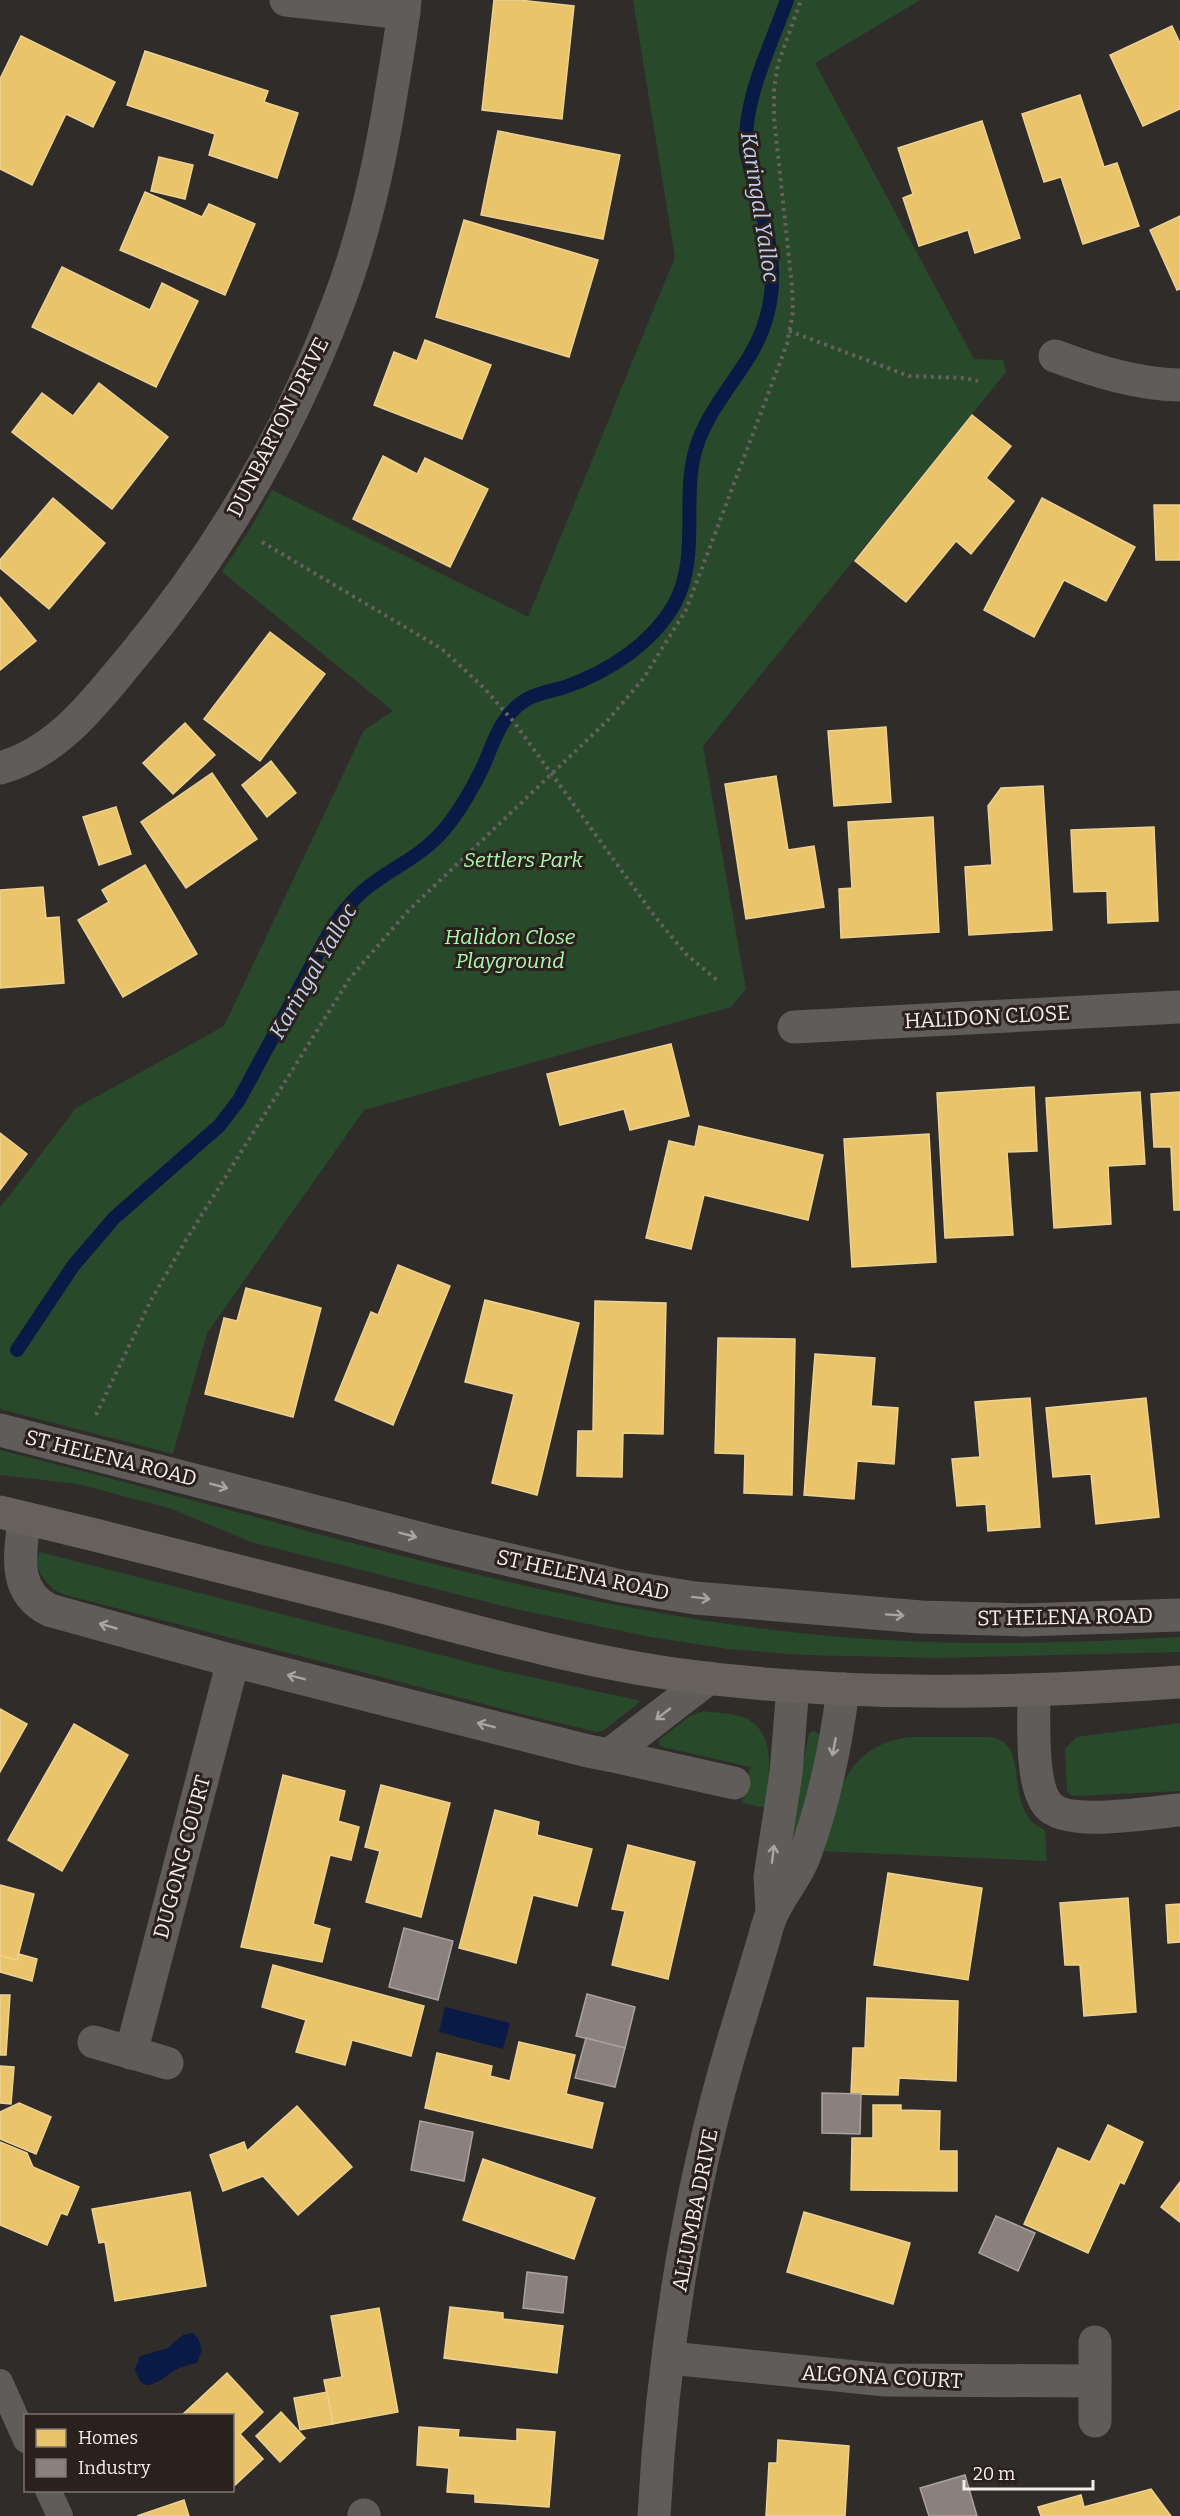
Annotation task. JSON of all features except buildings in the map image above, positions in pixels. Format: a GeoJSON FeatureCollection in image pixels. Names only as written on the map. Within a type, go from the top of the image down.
{"type":"FeatureCollection","features":[{"type":"Feature","properties":{"kind":"main road"},"geometry":{"type":"LineString","coordinates":[[12,1515],[518,1643],[617,1664],[709,1678],[793,1686],[936,1692],[1034,1691],[1180,1682]]}},
{"type":"Feature","properties":{"kind":"street"},"geometry":{"type":"LineString","coordinates":[[286,0],[404,6]]}},
{"type":"Feature","properties":{"kind":"street","name":"DUNBARTON DRIVE"},"geometry":{"type":"LineString","coordinates":[[0,768],[41,749],[69,729],[92,705],[190,583],[229,524],[266,460],[312,366],[340,300],[354,257],[384,139],[404,6]]}},
{"type":"Feature","properties":{"kind":"street"},"geometry":{"type":"LineString","coordinates":[[1054,356],[1121,378],[1151,384],[1180,384]]}},
{"type":"Feature","properties":{"kind":"street","name":"HALIDON CLOSE"},"geometry":{"type":"LineString","coordinates":[[794,1027],[1180,1007]]}},
{"type":"Feature","properties":{"kind":"street","name":"ST HELENA ROAD"},"geometry":{"type":"LineString","coordinates":[[0,1430],[537,1567],[621,1586],[695,1598],[784,1607],[932,1617],[1023,1620],[1180,1615]]}},
{"type":"Feature","properties":{"kind":"street"},"geometry":{"type":"LineString","coordinates":[[12,1515],[22,1576],[27,1591],[36,1603],[49,1610],[233,1661],[609,1755],[734,1783]]}},
{"type":"Feature","properties":{"kind":"street","name":"DUGONG COURT"},"geometry":{"type":"LineString","coordinates":[[131,2053],[233,1661]]}},
{"type":"Feature","properties":{"kind":"street"},"geometry":{"type":"LineString","coordinates":[[609,1755],[709,1678]]}},
{"type":"Feature","properties":{"kind":"street","name":"ALLUMBA DRIVE"},"geometry":{"type":"LineString","coordinates":[[772,1912],[770,1877],[786,1773],[793,1686]]}},
{"type":"Feature","properties":{"kind":"street","name":"ALLUMBA DRIVE"},"geometry":{"type":"LineString","coordinates":[[654,2516],[656,2471],[683,2258],[702,2165],[734,2037],[772,1912],[791,1884],[804,1858],[831,1762],[843,1689]]}},
{"type":"Feature","properties":{"kind":"street"},"geometry":{"type":"LineString","coordinates":[[1034,1691],[1035,1765],[1047,1805],[1058,1813],[1087,1817],[1180,1810]]}},
{"type":"Feature","properties":{"kind":"street"},"geometry":{"type":"LineString","coordinates":[[94,2042],[167,2063]]}},
{"type":"Feature","properties":{"kind":"street"},"geometry":{"type":"LineString","coordinates":[[1095,2342],[1095,2421]]}},
{"type":"Feature","properties":{"kind":"street","name":"ALGONA COURT"},"geometry":{"type":"LineString","coordinates":[[670,2358],[885,2380],[1095,2381]]}},
{"type":"Feature","properties":{"kind":"lane"},"geometry":{"type":"LineString","coordinates":[[0,2382],[24,2436]]}},
{"type":"Feature","properties":{"kind":"lane"},"geometry":{"type":"LineString","coordinates":[[49,2492],[60,2516]]}},
{"type":"Feature","properties":{"kind":"path"},"geometry":{"type":"LineString","coordinates":[[95,1416],[151,1300],[350,978],[407,912],[608,720],[643,679],[686,610],[787,344],[793,312],[792,286],[774,118],[774,88],[778,64],[801,0]]}},
{"type":"Feature","properties":{"kind":"path"},"geometry":{"type":"LineString","coordinates":[[789,331],[909,376],[966,378],[978,381]]}},
{"type":"Feature","properties":{"kind":"path"},"geometry":{"type":"LineString","coordinates":[[262,542],[442,649],[483,687],[514,722],[656,918],[687,955],[717,980]]}},
{"type":"Feature","properties":{"kind":"green space","name":"Settlers Park"},"geometry":{"type":"Polygon","coordinates":[[[633,0],[920,0],[815,63],[974,359],[1003,360],[1006,372],[703,746],[746,989],[731,1007],[364,1110],[207,1333],[173,1454],[0,1409],[0,1208],[76,1108],[224,1026],[364,730],[393,711],[222,572],[272,490],[528,617],[675,257],[633,0]]]}},
{"type":"Feature","properties":{"kind":"green space"},"geometry":{"type":"Polygon","coordinates":[[[0,1450],[474,1574],[658,1613],[782,1631],[881,1640],[1030,1643],[1180,1637],[1180,1652],[939,1658],[804,1655],[728,1649],[651,1637],[511,1608],[251,1542],[172,1509],[78,1484],[0,1475],[0,1450]]]}},
{"type":"Feature","properties":{"kind":"green space"},"geometry":{"type":"Polygon","coordinates":[[[40,1552],[499,1670],[641,1701],[604,1730],[597,1732],[522,1714],[62,1594],[51,1587],[42,1576],[38,1564],[40,1552]]]}},
{"type":"Feature","properties":{"kind":"green space"},"geometry":{"type":"Polygon","coordinates":[[[703,1711],[745,1718],[756,1725],[763,1734],[769,1758],[766,1808],[742,1803],[750,1767],[659,1746],[659,1740],[690,1716],[703,1711]]]}},
{"type":"Feature","properties":{"kind":"green space"},"geometry":{"type":"Polygon","coordinates":[[[1180,1723],[1180,1791],[1076,1796],[1067,1791],[1065,1749],[1077,1737],[1180,1723]]]}},
{"type":"Feature","properties":{"kind":"green space"},"geometry":{"type":"Polygon","coordinates":[[[813,1731],[820,1735],[821,1741],[796,1845],[784,1854],[809,1734],[813,1731]]]}},
{"type":"Feature","properties":{"kind":"green space"},"geometry":{"type":"Polygon","coordinates":[[[912,1737],[988,1737],[1002,1741],[1010,1750],[1015,1763],[1023,1808],[1031,1821],[1045,1830],[1047,1861],[820,1851],[839,1793],[847,1776],[858,1762],[871,1750],[889,1742],[912,1737]]]}},
{"type":"Feature","properties":{"kind":"water"},"geometry":{"type":"Polygon","coordinates":[[[445,2007],[510,2023],[503,2049],[439,2032],[445,2007]]]}},
{"type":"Feature","properties":{"kind":"water"},"geometry":{"type":"Polygon","coordinates":[[[192,2333],[198,2338],[202,2350],[197,2363],[177,2369],[154,2384],[143,2383],[135,2369],[140,2356],[168,2348],[183,2335],[192,2333]]]}},
{"type":"Feature","properties":{"kind":"waterway","name":"Karingal Yalloc"},"geometry":{"type":"LineString","coordinates":[[17,1350],[73,1266],[114,1218],[219,1126],[239,1100],[338,919],[362,892],[422,851],[441,833],[471,790],[508,715],[528,698],[581,681],[628,655],[654,631],[675,603],[683,584],[687,565],[690,484],[697,445],[714,410],[749,357],[762,331],[770,305],[771,255],[746,151],[746,132],[753,93],[787,0]]}},
{"type":"Feature","properties":{"kind":"park label","name":"Halidon Close Playground"},"geometry":{"type":"Point","coordinates":[510,949]}}]}
